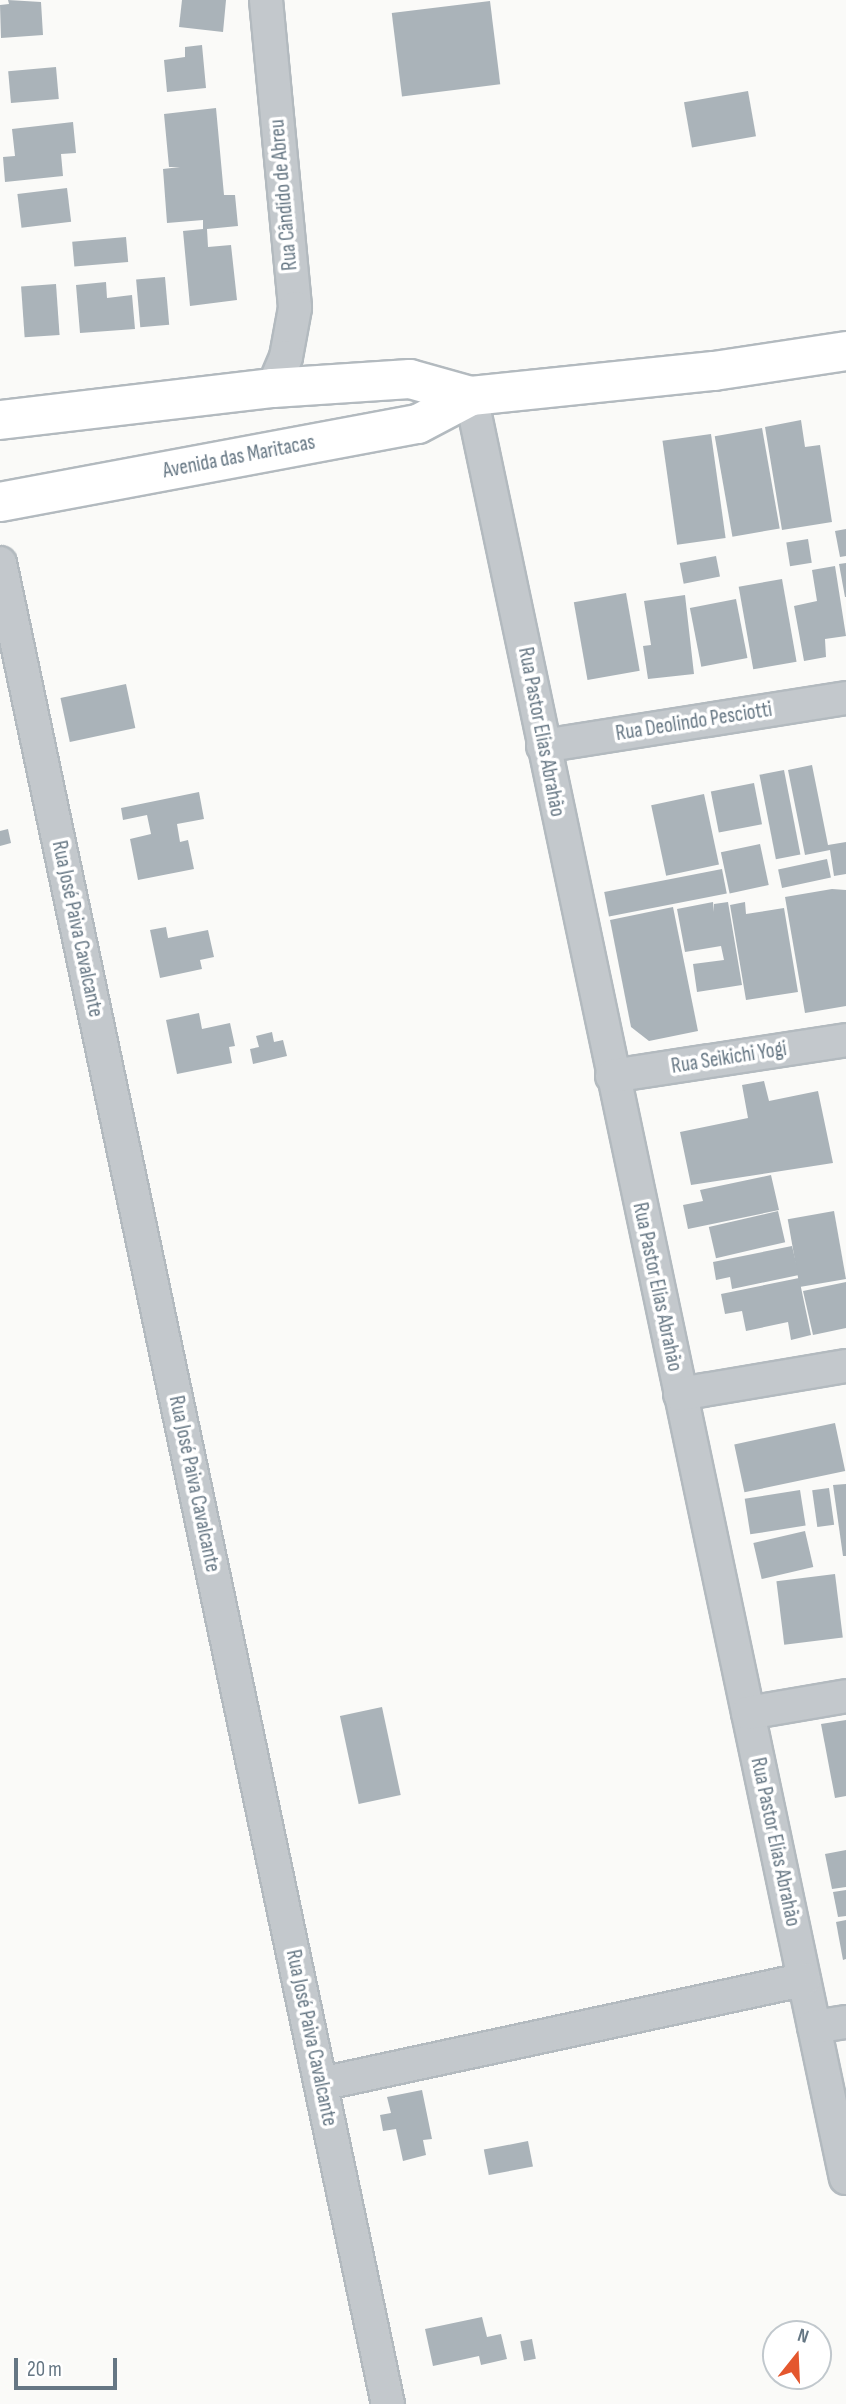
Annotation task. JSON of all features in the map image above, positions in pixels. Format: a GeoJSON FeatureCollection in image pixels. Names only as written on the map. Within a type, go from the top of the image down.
{"type":"FeatureCollection","features":[{"type":"Feature","properties":{"kind":"street","name":"Rua Cândido de Abreu"},"geometry":{"type":"LineString","coordinates":[[266,0],[295,308],[286,357],[273,388]]}},
{"type":"Feature","properties":{"kind":"street","name":"Avenida das Maritacas"},"geometry":{"type":"LineString","coordinates":[[0,420],[273,388],[411,379],[471,396],[714,371],[846,351]]}},
{"type":"Feature","properties":{"kind":"street","name":"Avenida das Maritacas"},"geometry":{"type":"LineString","coordinates":[[0,502],[418,424],[471,396]]}},
{"type":"Feature","properties":{"kind":"street","name":"Rua Pastor Elias Abrahão"},"geometry":{"type":"LineString","coordinates":[[471,396],[846,2178]]}},
{"type":"Feature","properties":{"kind":"street","name":"Rua José Paiva Cavalcante"},"geometry":{"type":"LineString","coordinates":[[0,563],[388,2404]]}},
{"type":"Feature","properties":{"kind":"street","name":"Rua Deolindo Pesciotti"},"geometry":{"type":"LineString","coordinates":[[543,746],[846,698]]}},
{"type":"Feature","properties":{"kind":"street","name":"Rua Seikichi Yogi"},"geometry":{"type":"LineString","coordinates":[[612,1076],[846,1040]]}},
{"type":"Feature","properties":{"kind":"street"},"geometry":{"type":"LineString","coordinates":[[680,1394],[846,1366]]}},
{"type":"Feature","properties":{"kind":"street"},"geometry":{"type":"LineString","coordinates":[[748,1713],[846,1696]]}},
{"type":"Feature","properties":{"kind":"street"},"geometry":{"type":"LineString","coordinates":[[321,2084],[804,1980]]}},
{"type":"Feature","properties":{"kind":"street"},"geometry":{"type":"LineString","coordinates":[[814,2027],[846,2022]]}},
{"type":"Feature","properties":{"kind":"building"},"geometry":{"type":"Polygon","coordinates":[[[8,0],[41,2],[43,35],[1,38],[0,5],[9,4],[8,0]]]}},
{"type":"Feature","properties":{"kind":"building"},"geometry":{"type":"Polygon","coordinates":[[[182,0],[226,0],[223,32],[179,27],[182,0]]]}},
{"type":"Feature","properties":{"kind":"building"},"geometry":{"type":"Polygon","coordinates":[[[490,1],[500,84],[402,96],[392,13],[490,1]]]}},
{"type":"Feature","properties":{"kind":"building"},"geometry":{"type":"Polygon","coordinates":[[[202,45],[206,88],[167,92],[164,60],[185,57],[185,47],[202,45]]]}},
{"type":"Feature","properties":{"kind":"building"},"geometry":{"type":"Polygon","coordinates":[[[56,67],[59,99],[11,103],[8,71],[56,67]]]}},
{"type":"Feature","properties":{"kind":"building"},"geometry":{"type":"Polygon","coordinates":[[[748,91],[756,136],[692,148],[684,102],[748,91]]]}},
{"type":"Feature","properties":{"kind":"building"},"geometry":{"type":"Polygon","coordinates":[[[216,108],[224,195],[235,195],[238,226],[207,229],[208,247],[231,245],[237,300],[190,306],[183,231],[203,229],[203,220],[167,223],[163,169],[180,167],[169,167],[164,114],[216,108]]]}},
{"type":"Feature","properties":{"kind":"building"},"geometry":{"type":"Polygon","coordinates":[[[73,122],[76,153],[61,154],[63,176],[5,182],[3,157],[15,156],[12,129],[73,122]]]}},
{"type":"Feature","properties":{"kind":"building"},"geometry":{"type":"Polygon","coordinates":[[[67,188],[71,222],[22,228],[17,194],[67,188]]]}},
{"type":"Feature","properties":{"kind":"building"},"geometry":{"type":"Polygon","coordinates":[[[126,237],[128,262],[74,267],[72,242],[126,237]]]}},
{"type":"Feature","properties":{"kind":"building"},"geometry":{"type":"Polygon","coordinates":[[[165,277],[169,325],[140,327],[136,280],[165,277]]]}},
{"type":"Feature","properties":{"kind":"building"},"geometry":{"type":"Polygon","coordinates":[[[106,282],[107,298],[132,295],[135,329],[80,333],[76,285],[106,282]]]}},
{"type":"Feature","properties":{"kind":"building"},"geometry":{"type":"Polygon","coordinates":[[[56,284],[60,335],[25,337],[21,286],[56,284]]]}},
{"type":"Feature","properties":{"kind":"building"},"geometry":{"type":"Polygon","coordinates":[[[801,420],[805,447],[820,445],[832,522],[782,530],[765,427],[801,420]]]}},
{"type":"Feature","properties":{"kind":"building"},"geometry":{"type":"Polygon","coordinates":[[[762,428],[780,528],[732,537],[715,436],[762,428]]]}},
{"type":"Feature","properties":{"kind":"building"},"geometry":{"type":"Polygon","coordinates":[[[711,434],[726,538],[677,545],[662,441],[711,434]]]}},
{"type":"Feature","properties":{"kind":"building"},"geometry":{"type":"Polygon","coordinates":[[[846,529],[846,556],[840,557],[835,531],[846,529]]]}},
{"type":"Feature","properties":{"kind":"building"},"geometry":{"type":"Polygon","coordinates":[[[808,539],[812,563],[790,566],[786,542],[808,539]]]}},
{"type":"Feature","properties":{"kind":"building"},"geometry":{"type":"Polygon","coordinates":[[[716,556],[720,577],[684,584],[680,563],[716,556]]]}},
{"type":"Feature","properties":{"kind":"building"},"geometry":{"type":"Polygon","coordinates":[[[846,563],[846,597],[845,597],[839,564],[846,563]]]}},
{"type":"Feature","properties":{"kind":"building"},"geometry":{"type":"Polygon","coordinates":[[[835,566],[846,636],[825,639],[826,657],[804,661],[794,606],[817,601],[812,570],[835,566]]]}},
{"type":"Feature","properties":{"kind":"building"},"geometry":{"type":"Polygon","coordinates":[[[782,579],[797,662],[753,669],[739,587],[782,579]]]}},
{"type":"Feature","properties":{"kind":"building"},"geometry":{"type":"Polygon","coordinates":[[[626,593],[640,671],[588,680],[574,602],[626,593]]]}},
{"type":"Feature","properties":{"kind":"building"},"geometry":{"type":"Polygon","coordinates":[[[685,595],[694,674],[648,679],[643,646],[651,645],[644,601],[685,595]]]}},
{"type":"Feature","properties":{"kind":"building"},"geometry":{"type":"Polygon","coordinates":[[[736,599],[747,658],[701,667],[690,608],[736,599]]]}},
{"type":"Feature","properties":{"kind":"building"},"geometry":{"type":"Polygon","coordinates":[[[126,684],[135,728],[70,742],[60,698],[126,684]]]}},
{"type":"Feature","properties":{"kind":"building"},"geometry":{"type":"Polygon","coordinates":[[[812,765],[828,845],[846,842],[846,874],[834,876],[830,850],[805,855],[788,770],[812,765]]]}},
{"type":"Feature","properties":{"kind":"building"},"geometry":{"type":"Polygon","coordinates":[[[784,770],[800,854],[776,859],[759,775],[784,770]]]}},
{"type":"Feature","properties":{"kind":"building"},"geometry":{"type":"Polygon","coordinates":[[[754,783],[762,824],[719,833],[711,791],[754,783]]]}},
{"type":"Feature","properties":{"kind":"building"},"geometry":{"type":"Polygon","coordinates":[[[199,792],[204,819],[177,824],[180,842],[188,840],[194,869],[138,880],[130,839],[151,834],[147,815],[123,820],[121,808],[199,792]]]}},
{"type":"Feature","properties":{"kind":"building"},"geometry":{"type":"Polygon","coordinates":[[[704,794],[719,864],[666,876],[651,805],[704,794]]]}},
{"type":"Feature","properties":{"kind":"building"},"geometry":{"type":"Polygon","coordinates":[[[8,829],[11,843],[0,846],[0,831],[8,829]]]}},
{"type":"Feature","properties":{"kind":"building"},"geometry":{"type":"Polygon","coordinates":[[[760,844],[769,885],[730,893],[721,852],[760,844]]]}},
{"type":"Feature","properties":{"kind":"building"},"geometry":{"type":"Polygon","coordinates":[[[827,859],[831,878],[782,888],[778,869],[827,859]]]}},
{"type":"Feature","properties":{"kind":"building"},"geometry":{"type":"Polygon","coordinates":[[[722,869],[727,894],[609,916],[604,892],[722,869]]]}},
{"type":"Feature","properties":{"kind":"building"},"geometry":{"type":"Polygon","coordinates":[[[832,889],[846,890],[846,1006],[805,1013],[785,897],[832,889]]]}},
{"type":"Feature","properties":{"kind":"building"},"geometry":{"type":"Polygon","coordinates":[[[713,902],[714,912],[714,904],[728,902],[742,985],[697,992],[693,964],[724,960],[721,946],[685,952],[677,909],[713,902]]]}},
{"type":"Feature","properties":{"kind":"building"},"geometry":{"type":"Polygon","coordinates":[[[745,902],[746,914],[784,908],[798,992],[746,1000],[730,905],[745,902]]]}},
{"type":"Feature","properties":{"kind":"building"},"geometry":{"type":"Polygon","coordinates":[[[673,907],[698,1031],[649,1041],[631,1027],[610,920],[673,907]]]}},
{"type":"Feature","properties":{"kind":"building"},"geometry":{"type":"Polygon","coordinates":[[[166,927],[168,938],[208,930],[214,957],[200,960],[202,969],[160,978],[150,930],[166,927]]]}},
{"type":"Feature","properties":{"kind":"building"},"geometry":{"type":"Polygon","coordinates":[[[199,1013],[202,1029],[230,1023],[235,1046],[229,1047],[232,1063],[177,1074],[166,1020],[199,1013]]]}},
{"type":"Feature","properties":{"kind":"building"},"geometry":{"type":"Polygon","coordinates":[[[272,1032],[274,1042],[283,1040],[287,1056],[253,1064],[250,1049],[259,1047],[256,1036],[272,1032]]]}},
{"type":"Feature","properties":{"kind":"building"},"geometry":{"type":"Polygon","coordinates":[[[764,1081],[769,1101],[818,1091],[833,1163],[691,1185],[680,1132],[748,1118],[742,1085],[764,1081]]]}},
{"type":"Feature","properties":{"kind":"building"},"geometry":{"type":"Polygon","coordinates":[[[771,1175],[779,1210],[688,1229],[683,1205],[703,1201],[700,1190],[771,1175]]]}},
{"type":"Feature","properties":{"kind":"building"},"geometry":{"type":"Polygon","coordinates":[[[778,1211],[785,1242],[716,1258],[709,1227],[778,1211]]]}},
{"type":"Feature","properties":{"kind":"building"},"geometry":{"type":"Polygon","coordinates":[[[834,1211],[846,1279],[800,1287],[788,1219],[834,1211]]]}},
{"type":"Feature","properties":{"kind":"building"},"geometry":{"type":"Polygon","coordinates":[[[792,1246],[799,1275],[732,1289],[730,1277],[716,1280],[713,1262],[792,1246]]]}},
{"type":"Feature","properties":{"kind":"building"},"geometry":{"type":"Polygon","coordinates":[[[799,1278],[811,1335],[791,1340],[788,1322],[746,1331],[742,1311],[725,1314],[721,1294],[799,1278]]]}},
{"type":"Feature","properties":{"kind":"building"},"geometry":{"type":"Polygon","coordinates":[[[846,1282],[846,1328],[813,1335],[803,1291],[846,1282]]]}},
{"type":"Feature","properties":{"kind":"building"},"geometry":{"type":"Polygon","coordinates":[[[835,1423],[845,1471],[744,1492],[734,1444],[835,1423]]]}},
{"type":"Feature","properties":{"kind":"building"},"geometry":{"type":"Polygon","coordinates":[[[846,1484],[846,1556],[843,1556],[833,1485],[846,1484]]]}},
{"type":"Feature","properties":{"kind":"building"},"geometry":{"type":"Polygon","coordinates":[[[829,1488],[834,1525],[817,1527],[812,1490],[829,1488]]]}},
{"type":"Feature","properties":{"kind":"building"},"geometry":{"type":"Polygon","coordinates":[[[800,1490],[806,1526],[750,1534],[745,1499],[800,1490]]]}},
{"type":"Feature","properties":{"kind":"building"},"geometry":{"type":"Polygon","coordinates":[[[805,1531],[813,1567],[762,1579],[753,1543],[805,1531]]]}},
{"type":"Feature","properties":{"kind":"building"},"geometry":{"type":"Polygon","coordinates":[[[835,1574],[843,1638],[784,1645],[776,1581],[835,1574]]]}},
{"type":"Feature","properties":{"kind":"building"},"geometry":{"type":"Polygon","coordinates":[[[382,1707],[401,1795],[359,1804],[340,1716],[382,1707]]]}},
{"type":"Feature","properties":{"kind":"building"},"geometry":{"type":"Polygon","coordinates":[[[846,1720],[846,1796],[835,1798],[821,1724],[846,1720]]]}},
{"type":"Feature","properties":{"kind":"building"},"geometry":{"type":"Polygon","coordinates":[[[846,1850],[846,1887],[832,1889],[825,1854],[846,1850]]]}},
{"type":"Feature","properties":{"kind":"building"},"geometry":{"type":"Polygon","coordinates":[[[846,1890],[846,1916],[838,1917],[833,1892],[846,1890]]]}},
{"type":"Feature","properties":{"kind":"building"},"geometry":{"type":"Polygon","coordinates":[[[846,1920],[846,1959],[843,1960],[836,1922],[846,1920]]]}},
{"type":"Feature","properties":{"kind":"building"},"geometry":{"type":"Polygon","coordinates":[[[422,2090],[432,2139],[423,2140],[426,2155],[403,2161],[396,2129],[383,2131],[380,2115],[391,2113],[387,2097],[422,2090]]]}},
{"type":"Feature","properties":{"kind":"building"},"geometry":{"type":"Polygon","coordinates":[[[528,2141],[533,2167],[489,2175],[484,2150],[528,2141]]]}},
{"type":"Feature","properties":{"kind":"building"},"geometry":{"type":"Polygon","coordinates":[[[482,2317],[487,2337],[501,2334],[507,2359],[481,2365],[479,2356],[433,2366],[425,2329],[482,2317]]]}},
{"type":"Feature","properties":{"kind":"building"},"geometry":{"type":"Polygon","coordinates":[[[532,2339],[536,2359],[524,2361],[520,2341],[532,2339]]]}}]}
